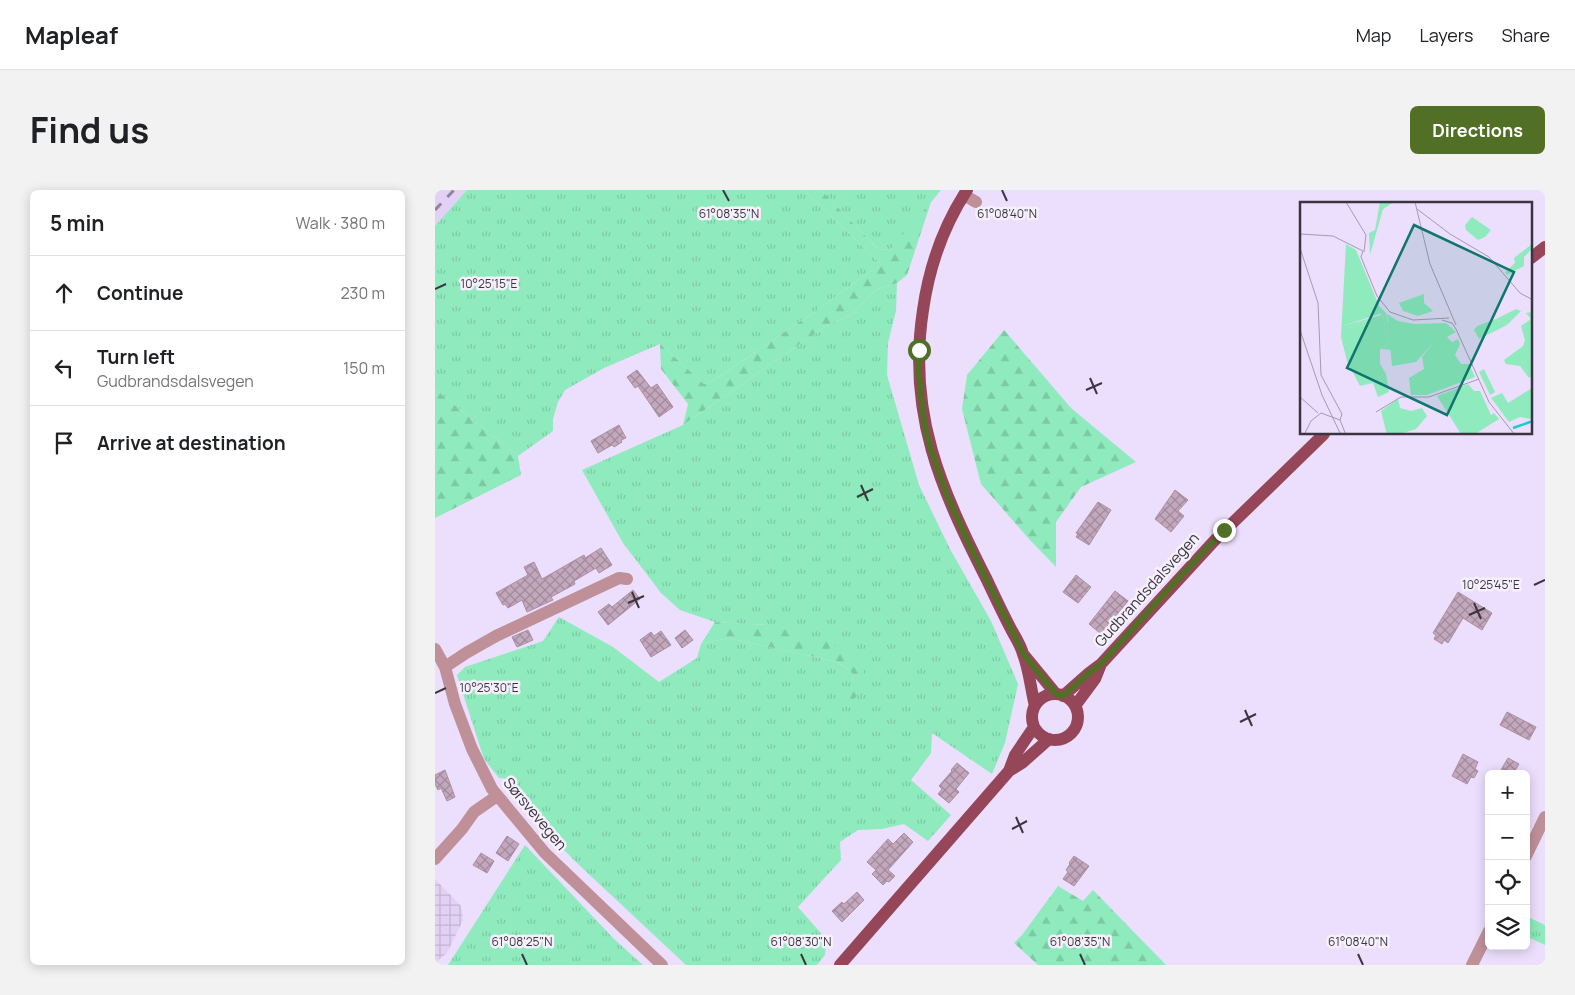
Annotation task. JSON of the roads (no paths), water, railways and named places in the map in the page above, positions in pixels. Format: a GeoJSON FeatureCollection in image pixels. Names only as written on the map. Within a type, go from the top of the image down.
{"type":"FeatureCollection","features":[{"type":"Feature","properties":{"kind":"main road"},"geometry":{"type":"LineString","coordinates":[[966,192],[940,245],[925,298],[919,350],[921,402],[930,447],[946,493],[966,538],[1024,655],[1035,706],[1032,717],[1034,727],[1040,734],[1049,739],[1059,740],[1075,729],[1078,718],[1075,706],[1070,700],[1059,695],[1024,655]]}},
{"type":"Feature","properties":{"kind":"main road"},"geometry":{"type":"LineString","coordinates":[[1533,256],[1545,247]]}},
{"type":"Feature","properties":{"kind":"main road","name":"Gudbrandsdalsvegen"},"geometry":{"type":"LineString","coordinates":[[1059,695],[1101,664],[1215,540],[1323,435]]}},
{"type":"Feature","properties":{"kind":"main road","name":"Gudbrandsdalsvegen"},"geometry":{"type":"LineString","coordinates":[[1075,706],[1095,679],[1101,664]]}},
{"type":"Feature","properties":{"kind":"main road"},"geometry":{"type":"LineString","coordinates":[[1035,706],[1045,697],[1059,695]]}},
{"type":"Feature","properties":{"kind":"main road"},"geometry":{"type":"LineString","coordinates":[[1009,771],[1015,756],[1034,727]]}},
{"type":"Feature","properties":{"kind":"main road"},"geometry":{"type":"LineString","coordinates":[[840,965],[1009,771],[1022,763],[1049,739]]}},
{"type":"Feature","properties":{"kind":"street"},"geometry":{"type":"LineString","coordinates":[[966,192],[976,202]]}},
{"type":"Feature","properties":{"kind":"street"},"geometry":{"type":"LineString","coordinates":[[445,667],[496,636],[619,578],[627,579]]}},
{"type":"Feature","properties":{"kind":"street","name":"Sørsvevegen"},"geometry":{"type":"LineString","coordinates":[[435,649],[445,667],[455,704],[472,749],[497,796],[545,853],[662,965]]}},
{"type":"Feature","properties":{"kind":"street"},"geometry":{"type":"LineString","coordinates":[[435,859],[462,829],[474,812],[497,796]]}},
{"type":"Feature","properties":{"kind":"street"},"geometry":{"type":"LineString","coordinates":[[1530,848],[1545,817]]}},
{"type":"Feature","properties":{"kind":"street"},"geometry":{"type":"LineString","coordinates":[[1472,965],[1485,939]]}},
{"type":"Feature","properties":{"kind":"railway"},"geometry":{"type":"LineString","coordinates":[[435,210],[454,190]]}}]}
